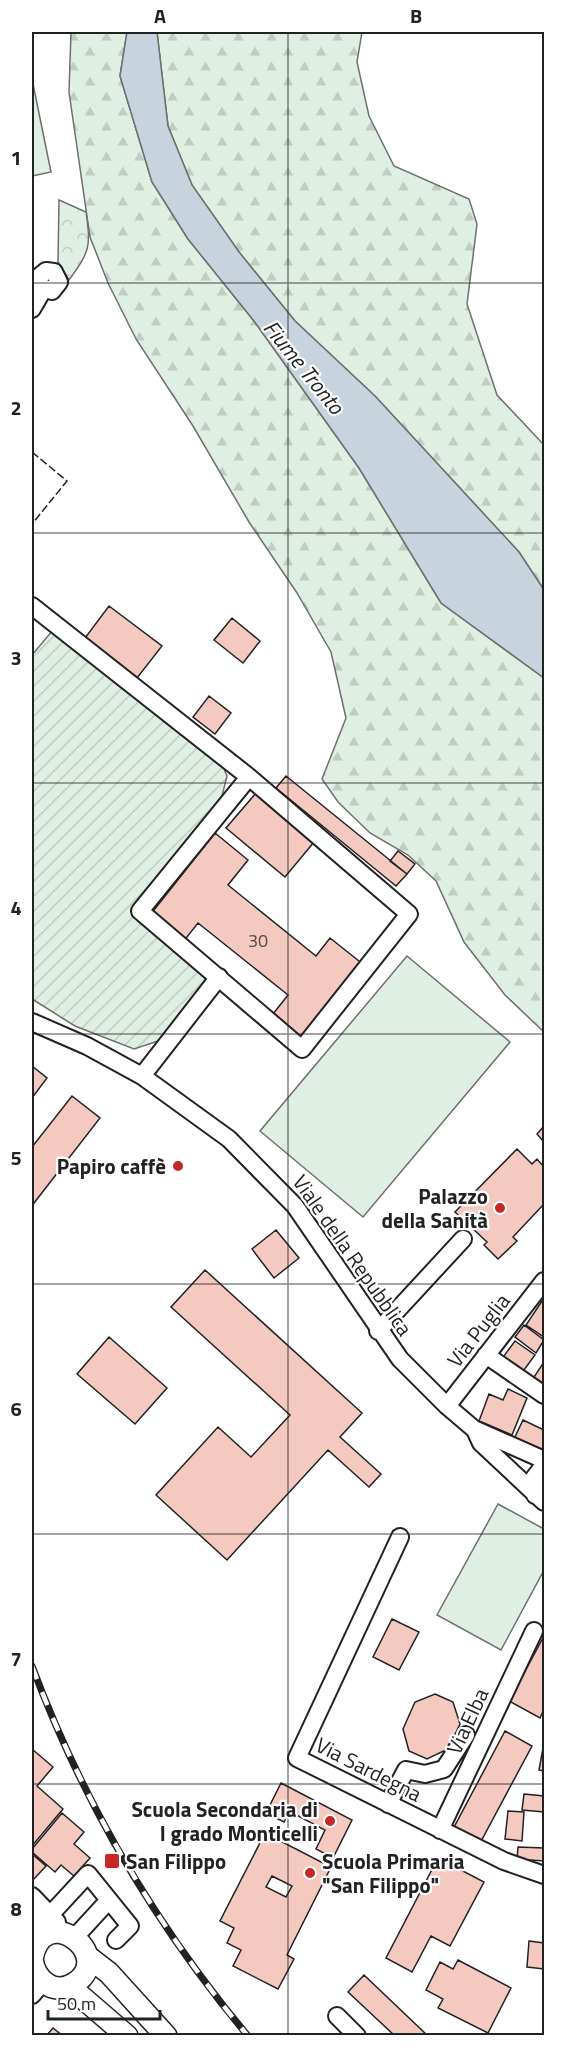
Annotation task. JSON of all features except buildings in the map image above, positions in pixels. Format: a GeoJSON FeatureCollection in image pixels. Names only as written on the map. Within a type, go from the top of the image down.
{"type":"FeatureCollection","features":[{"type":"Feature","properties":{"kind":"main road"},"geometry":{"type":"LineString","coordinates":[[87,1956],[84,1973],[69,1986],[37,1989],[33,1970],[45,1943],[87,1956],[109,1973],[166,2036]]}},
{"type":"Feature","properties":{"kind":"main road"},"geometry":{"type":"LineString","coordinates":[[69,1986],[127,2036]]}},
{"type":"Feature","properties":{"kind":"street"},"geometry":{"type":"LineString","coordinates":[[32,309],[37,286]]}},
{"type":"Feature","properties":{"kind":"street"},"geometry":{"type":"LineString","coordinates":[[32,606],[249,777],[409,914],[302,1050],[140,912],[249,777]]}},
{"type":"Feature","properties":{"kind":"street"},"geometry":{"type":"LineString","coordinates":[[142,1076],[219,977]]}},
{"type":"Feature","properties":{"kind":"street","name":"Viale della Repubblica"},"geometry":{"type":"LineString","coordinates":[[32,1022],[87,1046],[142,1076],[229,1139],[267,1175],[295,1206],[330,1254],[378,1331],[400,1359],[447,1406],[474,1428],[544,1462]]}},
{"type":"Feature","properties":{"kind":"street"},"geometry":{"type":"LineString","coordinates":[[378,1331],[463,1239]]}},
{"type":"Feature","properties":{"kind":"street","name":"Via Puglia"},"geometry":{"type":"LineString","coordinates":[[447,1406],[544,1281]]}},
{"type":"Feature","properties":{"kind":"street"},"geometry":{"type":"LineString","coordinates":[[486,1354],[544,1395]]}},
{"type":"Feature","properties":{"kind":"street"},"geometry":{"type":"LineString","coordinates":[[474,1428],[481,1443],[540,1498]]}},
{"type":"Feature","properties":{"kind":"street"},"geometry":{"type":"LineString","coordinates":[[540,1498],[534,1478],[544,1462]]}},
{"type":"Feature","properties":{"kind":"street","name":"Via Sardegna"},"geometry":{"type":"LineString","coordinates":[[400,1537],[297,1758],[504,1861],[544,1875]]}},
{"type":"Feature","properties":{"kind":"street","name":"Via Elba"},"geometry":{"type":"LineString","coordinates":[[440,1830],[534,1631]]}},
{"type":"Feature","properties":{"kind":"street"},"geometry":{"type":"LineString","coordinates":[[388,1804],[406,1770],[425,1774],[444,1769],[466,1735]]}},
{"type":"Feature","properties":{"kind":"street"},"geometry":{"type":"LineString","coordinates":[[45,1943],[51,1914],[87,1875],[130,1926],[116,1940]]}},
{"type":"Feature","properties":{"kind":"street"},"geometry":{"type":"LineString","coordinates":[[32,1896],[51,1914]]}},
{"type":"Feature","properties":{"kind":"street"},"geometry":{"type":"LineString","coordinates":[[45,1943],[109,1900]]}},
{"type":"Feature","properties":{"kind":"street"},"geometry":{"type":"LineString","coordinates":[[32,1913],[45,1943]]}},
{"type":"Feature","properties":{"kind":"street"},"geometry":{"type":"LineString","coordinates":[[337,2016],[357,2036]]}},
{"type":"Feature","properties":{"kind":"green space"},"geometry":{"type":"Polygon","coordinates":[[[71,32],[127,32],[120,76],[152,182],[188,239],[254,321],[359,468],[441,603],[544,678],[544,1032],[505,995],[464,942],[436,881],[408,855],[370,833],[338,802],[322,779],[346,718],[331,652],[297,593],[249,522],[193,426],[136,339],[108,283],[90,237],[69,92],[71,32]]]}},
{"type":"Feature","properties":{"kind":"green space"},"geometry":{"type":"Polygon","coordinates":[[[157,32],[362,32],[357,62],[369,116],[394,166],[469,199],[477,224],[467,304],[497,395],[544,445],[544,590],[519,552],[375,396],[295,321],[239,252],[192,185],[168,126],[157,32]]]}},
{"type":"Feature","properties":{"kind":"green space"},"geometry":{"type":"Polygon","coordinates":[[[32,79],[51,172],[32,176],[32,79]]]}},
{"type":"Feature","properties":{"kind":"green space"},"geometry":{"type":"Polygon","coordinates":[[[59,200],[86,212],[88,224],[85,255],[69,280],[58,262],[59,200]]]}},
{"type":"Feature","properties":{"kind":"green space"},"geometry":{"type":"Polygon","coordinates":[[[53,630],[221,762],[227,776],[222,796],[131,911],[204,970],[208,978],[206,987],[161,1040],[134,1049],[75,1026],[32,999],[32,655],[53,630]]]}},
{"type":"Feature","properties":{"kind":"green space"},"geometry":{"type":"Polygon","coordinates":[[[407,956],[510,1042],[363,1217],[260,1131],[407,956]]]}},
{"type":"Feature","properties":{"kind":"green space"},"geometry":{"type":"Polygon","coordinates":[[[498,1504],[544,1529],[544,1570],[501,1650],[437,1615],[498,1504]]]}},
{"type":"Feature","properties":{"kind":"water","name":"Fiume Tronto"},"geometry":{"type":"Polygon","coordinates":[[[127,32],[157,32],[168,126],[192,185],[239,252],[295,321],[375,396],[519,552],[544,590],[544,678],[441,603],[359,468],[254,321],[188,239],[152,182],[120,76],[127,32]]]}},
{"type":"Feature","properties":{"kind":"railway"},"geometry":{"type":"LineString","coordinates":[[32,1666],[74,1765],[124,1860],[182,1951],[248,2036]]}},
{"type":"Feature","properties":{"kind":"fence"},"geometry":{"type":"LineString","coordinates":[[32,452],[67,481],[32,524]]}},
{"type":"Feature","properties":{"kind":"place","name":"Papiro caffè"},"geometry":{"type":"Point","coordinates":[178,1166]}},
{"type":"Feature","properties":{"kind":"place","name":"Palazzo della Sanità"},"geometry":{"type":"Point","coordinates":[500,1208]}},
{"type":"Feature","properties":{"kind":"place","name":"Scuola Secondaria di I grado Monticelli"},"geometry":{"type":"Point","coordinates":[330,1821]}},
{"type":"Feature","properties":{"kind":"place","name":"San Filippo"},"geometry":{"type":"Point","coordinates":[112,1861]}},
{"type":"Feature","properties":{"kind":"place","name":"Scuola Primaria \"San Filippo\""},"geometry":{"type":"Point","coordinates":[310,1873]}}]}
